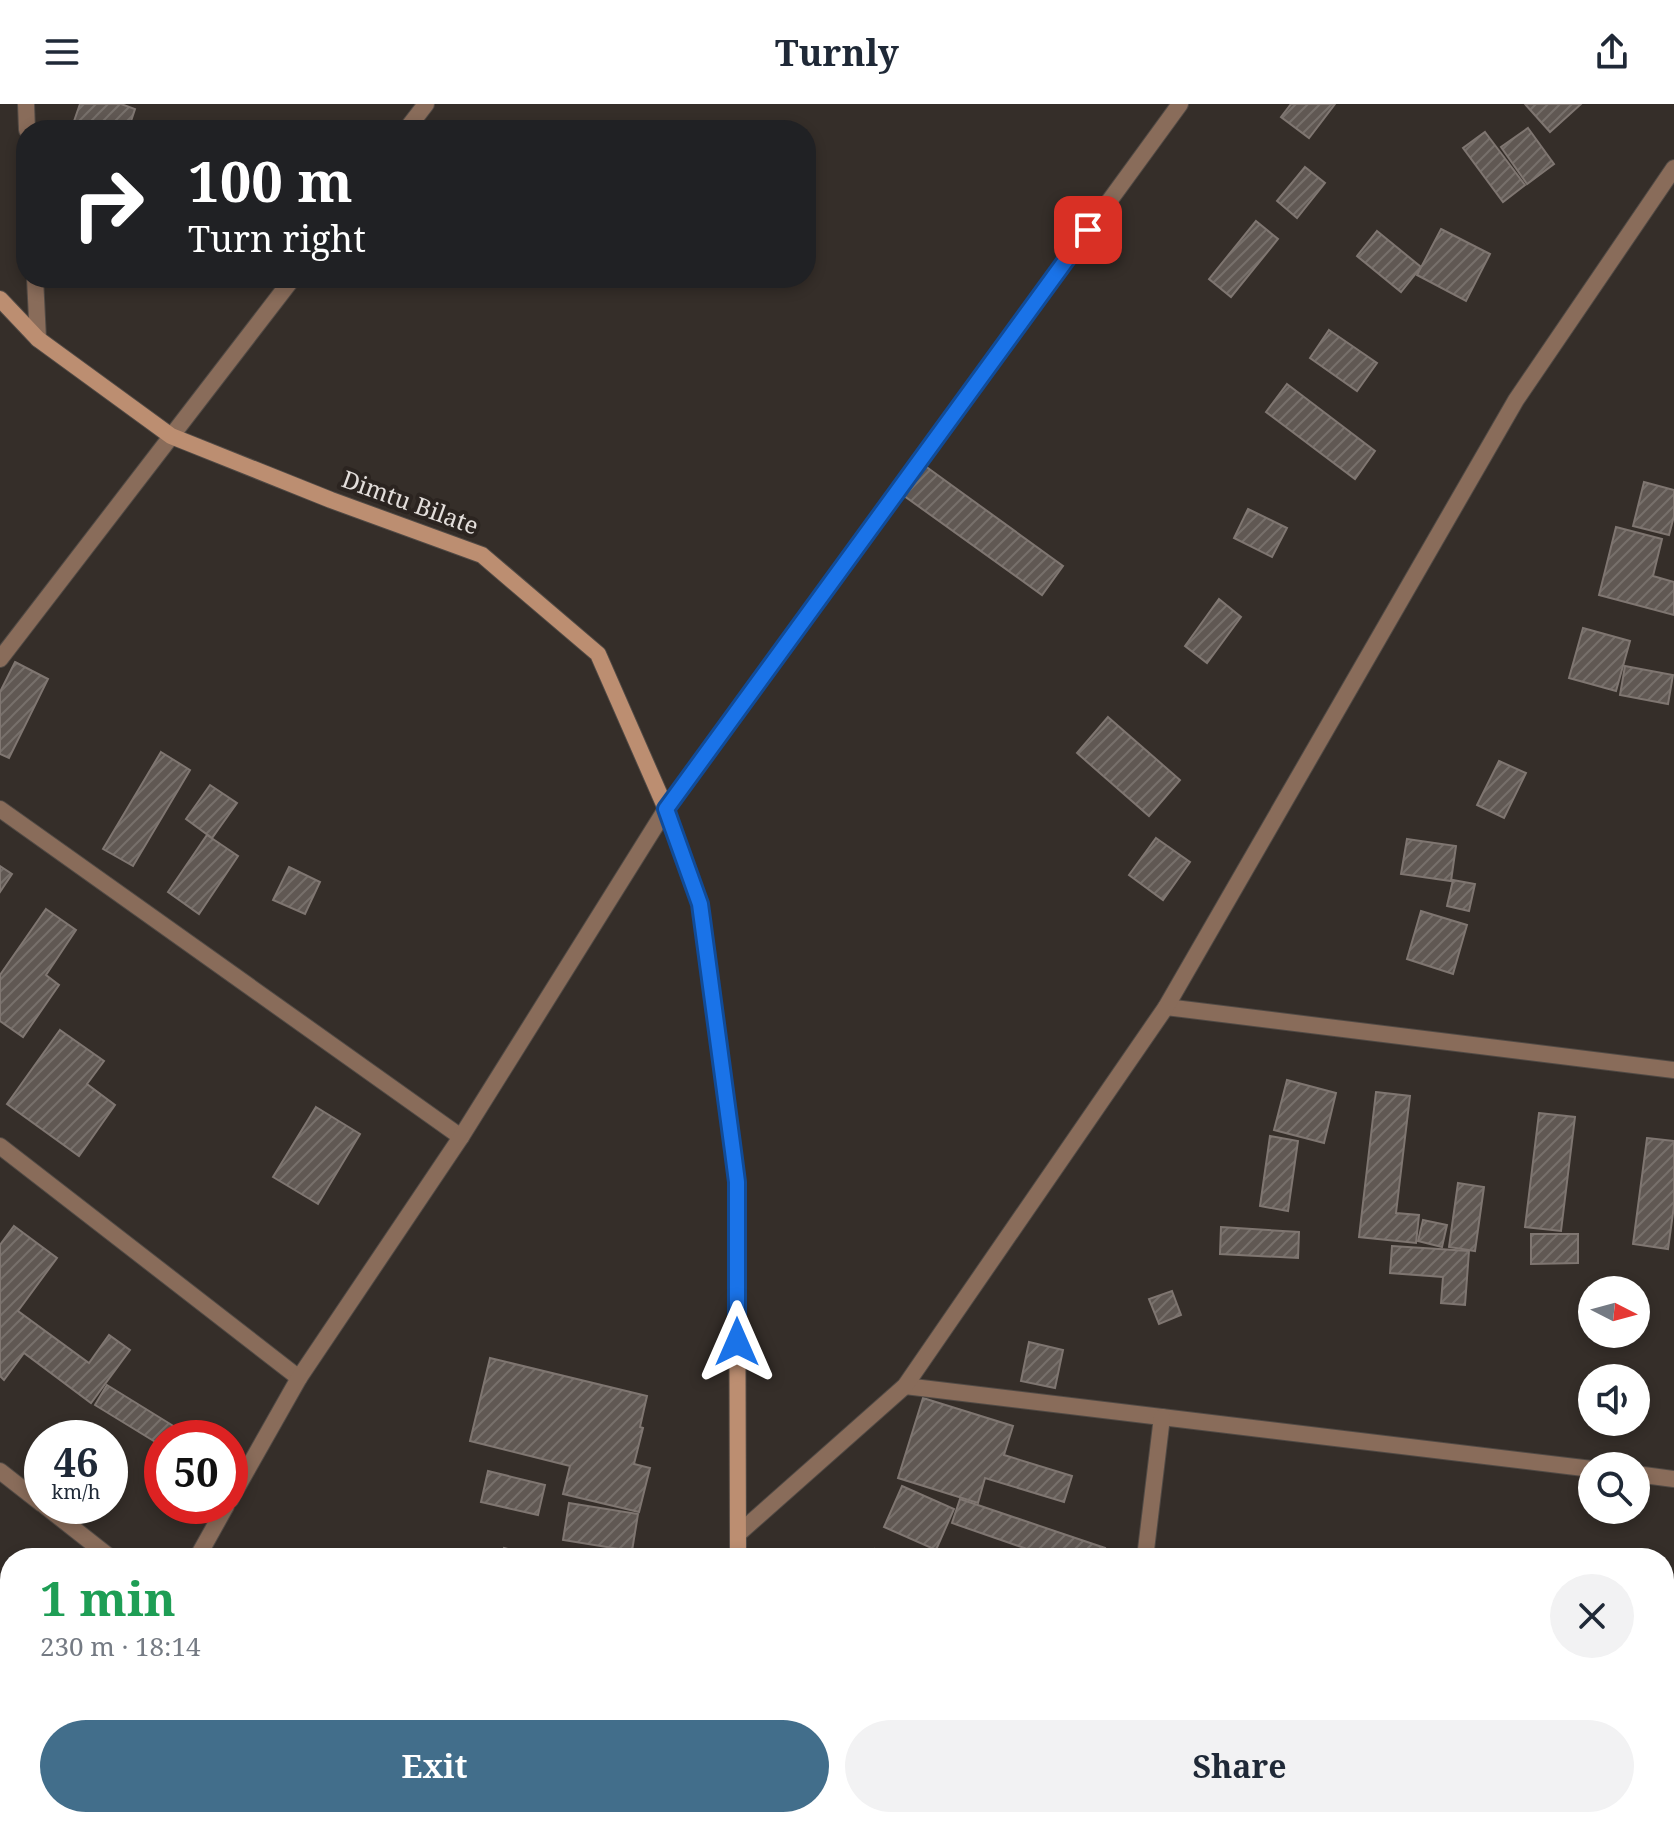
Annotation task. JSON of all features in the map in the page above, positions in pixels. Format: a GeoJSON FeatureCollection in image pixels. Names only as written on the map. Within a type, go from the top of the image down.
{"type":"FeatureCollection","features":[{"type":"Feature","properties":{"kind":"main road","name":"Dimtu Bilate"},"geometry":{"type":"LineString","coordinates":[[0,299],[38,339],[171,436],[331,500],[482,555],[598,654],[666,809],[700,904],[737,1182],[738,1548]]}},
{"type":"Feature","properties":{"kind":"main road","name":"Dimtu Bilate"},"geometry":{"type":"LineString","coordinates":[[733,1548],[738,1534]]}},
{"type":"Feature","properties":{"kind":"street"},"geometry":{"type":"LineString","coordinates":[[414,120],[426,104]]}},
{"type":"Feature","properties":{"kind":"street"},"geometry":{"type":"LineString","coordinates":[[248,1468],[299,1378],[461,1137],[666,809],[1180,104]]}},
{"type":"Feature","properties":{"kind":"street"},"geometry":{"type":"LineString","coordinates":[[738,1534],[905,1386],[1166,1007],[1516,400],[1674,168]]}},
{"type":"Feature","properties":{"kind":"street"},"geometry":{"type":"LineString","coordinates":[[35,288],[38,339]]}},
{"type":"Feature","properties":{"kind":"street"},"geometry":{"type":"LineString","coordinates":[[0,659],[285,288]]}},
{"type":"Feature","properties":{"kind":"street"},"geometry":{"type":"LineString","coordinates":[[0,809],[461,1137]]}},
{"type":"Feature","properties":{"kind":"street"},"geometry":{"type":"LineString","coordinates":[[1166,1007],[1674,1070]]}},
{"type":"Feature","properties":{"kind":"street"},"geometry":{"type":"LineString","coordinates":[[0,1146],[299,1378]]}},
{"type":"Feature","properties":{"kind":"street"},"geometry":{"type":"LineString","coordinates":[[905,1386],[1578,1467]]}},
{"type":"Feature","properties":{"kind":"street"},"geometry":{"type":"LineString","coordinates":[[1146,1548],[1162,1417]]}},
{"type":"Feature","properties":{"kind":"street"},"geometry":{"type":"LineString","coordinates":[[0,1471],[24,1490]]}},
{"type":"Feature","properties":{"kind":"street"},"geometry":{"type":"LineString","coordinates":[[1650,1476],[1674,1479]]}},
{"type":"Feature","properties":{"kind":"street"},"geometry":{"type":"LineString","coordinates":[[67,1524],[98,1548]]}},
{"type":"Feature","properties":{"kind":"street"},"geometry":{"type":"LineString","coordinates":[[203,1548],[216,1524]]}},
{"type":"Feature","properties":{"kind":"building"},"geometry":{"type":"Polygon","coordinates":[[[80,104],[121,104],[135,109],[131,120],[74,120],[80,104]]]}},
{"type":"Feature","properties":{"kind":"building"},"geometry":{"type":"Polygon","coordinates":[[[1291,104],[1335,104],[1309,138],[1281,117],[1291,104]]]}},
{"type":"Feature","properties":{"kind":"building"},"geometry":{"type":"Polygon","coordinates":[[[1525,104],[1581,104],[1550,132],[1525,104]]]}},
{"type":"Feature","properties":{"kind":"building"},"geometry":{"type":"Polygon","coordinates":[[[1528,128],[1554,164],[1527,184],[1501,147],[1528,128]]]}},
{"type":"Feature","properties":{"kind":"building"},"geometry":{"type":"Polygon","coordinates":[[[1485,132],[1525,185],[1503,202],[1463,148],[1485,132]]]}},
{"type":"Feature","properties":{"kind":"building"},"geometry":{"type":"Polygon","coordinates":[[[1305,167],[1325,183],[1297,218],[1277,201],[1305,167]]]}},
{"type":"Feature","properties":{"kind":"building"},"geometry":{"type":"Polygon","coordinates":[[[1256,221],[1278,239],[1231,297],[1209,279],[1256,221]]]}},
{"type":"Feature","properties":{"kind":"building"},"geometry":{"type":"Polygon","coordinates":[[[1441,229],[1490,254],[1466,301],[1417,275],[1441,229]]]}},
{"type":"Feature","properties":{"kind":"building"},"geometry":{"type":"Polygon","coordinates":[[[1377,231],[1421,267],[1401,292],[1357,256],[1377,231]]]}},
{"type":"Feature","properties":{"kind":"building"},"geometry":{"type":"Polygon","coordinates":[[[1329,330],[1377,363],[1357,391],[1310,358],[1329,330]]]}},
{"type":"Feature","properties":{"kind":"building"},"geometry":{"type":"Polygon","coordinates":[[[1287,384],[1375,451],[1355,479],[1266,412],[1287,384]]]}},
{"type":"Feature","properties":{"kind":"building"},"geometry":{"type":"Polygon","coordinates":[[[921,463],[1063,566],[1042,595],[900,493],[921,463]]]}},
{"type":"Feature","properties":{"kind":"building"},"geometry":{"type":"Polygon","coordinates":[[[1644,482],[1674,490],[1674,516],[1669,535],[1633,526],[1644,482]]]}},
{"type":"Feature","properties":{"kind":"building"},"geometry":{"type":"Polygon","coordinates":[[[1248,509],[1287,528],[1272,557],[1234,538],[1248,509]]]}},
{"type":"Feature","properties":{"kind":"building"},"geometry":{"type":"Polygon","coordinates":[[[1616,527],[1662,539],[1653,576],[1674,582],[1674,615],[1599,595],[1616,527]]]}},
{"type":"Feature","properties":{"kind":"building"},"geometry":{"type":"Polygon","coordinates":[[[1219,599],[1241,617],[1207,663],[1185,646],[1219,599]]]}},
{"type":"Feature","properties":{"kind":"building"},"geometry":{"type":"Polygon","coordinates":[[[1583,628],[1630,641],[1616,691],[1569,678],[1583,628]]]}},
{"type":"Feature","properties":{"kind":"building"},"geometry":{"type":"Polygon","coordinates":[[[15,662],[48,679],[9,758],[0,754],[0,692],[15,662]]]}},
{"type":"Feature","properties":{"kind":"building"},"geometry":{"type":"Polygon","coordinates":[[[1625,666],[1673,675],[1668,704],[1620,695],[1625,666]]]}},
{"type":"Feature","properties":{"kind":"building"},"geometry":{"type":"Polygon","coordinates":[[[1108,717],[1180,780],[1149,816],[1077,753],[1108,717]]]}},
{"type":"Feature","properties":{"kind":"building"},"geometry":{"type":"Polygon","coordinates":[[[161,752],[190,770],[133,866],[103,849],[161,752]]]}},
{"type":"Feature","properties":{"kind":"building"},"geometry":{"type":"Polygon","coordinates":[[[1499,761],[1526,773],[1504,818],[1477,805],[1499,761]]]}},
{"type":"Feature","properties":{"kind":"building"},"geometry":{"type":"Polygon","coordinates":[[[210,785],[237,803],[212,838],[186,819],[210,785]]]}},
{"type":"Feature","properties":{"kind":"building"},"geometry":{"type":"Polygon","coordinates":[[[207,835],[238,856],[199,914],[168,892],[207,835]]]}},
{"type":"Feature","properties":{"kind":"building"},"geometry":{"type":"Polygon","coordinates":[[[1156,838],[1190,862],[1163,900],[1129,875],[1156,838]]]}},
{"type":"Feature","properties":{"kind":"building"},"geometry":{"type":"Polygon","coordinates":[[[1407,839],[1456,846],[1451,881],[1401,874],[1407,839]]]}},
{"type":"Feature","properties":{"kind":"building"},"geometry":{"type":"Polygon","coordinates":[[[0,866],[12,874],[0,892],[0,866]]]}},
{"type":"Feature","properties":{"kind":"building"},"geometry":{"type":"Polygon","coordinates":[[[289,867],[320,882],[305,914],[273,900],[289,867]]]}},
{"type":"Feature","properties":{"kind":"building"},"geometry":{"type":"Polygon","coordinates":[[[1453,880],[1475,884],[1469,911],[1447,906],[1453,880]]]}},
{"type":"Feature","properties":{"kind":"building"},"geometry":{"type":"Polygon","coordinates":[[[46,909],[76,930],[46,975],[59,985],[23,1037],[0,1021],[0,975],[46,909]]]}},
{"type":"Feature","properties":{"kind":"building"},"geometry":{"type":"Polygon","coordinates":[[[1421,911],[1467,925],[1453,974],[1407,959],[1421,911]]]}},
{"type":"Feature","properties":{"kind":"building"},"geometry":{"type":"Polygon","coordinates":[[[60,1030],[104,1061],[87,1084],[115,1105],[79,1156],[7,1104],[60,1030]]]}},
{"type":"Feature","properties":{"kind":"building"},"geometry":{"type":"Polygon","coordinates":[[[1287,1080],[1336,1093],[1324,1143],[1274,1130],[1287,1080]]]}},
{"type":"Feature","properties":{"kind":"building"},"geometry":{"type":"Polygon","coordinates":[[[1376,1092],[1410,1096],[1396,1213],[1419,1215],[1416,1243],[1359,1237],[1376,1092]]]}},
{"type":"Feature","properties":{"kind":"building"},"geometry":{"type":"Polygon","coordinates":[[[316,1107],[360,1134],[318,1204],[273,1177],[316,1107]]]}},
{"type":"Feature","properties":{"kind":"building"},"geometry":{"type":"Polygon","coordinates":[[[1539,1113],[1575,1117],[1561,1231],[1525,1227],[1539,1113]]]}},
{"type":"Feature","properties":{"kind":"building"},"geometry":{"type":"Polygon","coordinates":[[[1270,1136],[1298,1141],[1288,1211],[1260,1206],[1270,1136]]]}},
{"type":"Feature","properties":{"kind":"building"},"geometry":{"type":"Polygon","coordinates":[[[1647,1138],[1674,1141],[1674,1206],[1668,1249],[1633,1244],[1647,1138]]]}},
{"type":"Feature","properties":{"kind":"building"},"geometry":{"type":"Polygon","coordinates":[[[1458,1183],[1484,1187],[1475,1251],[1449,1247],[1458,1183]]]}},
{"type":"Feature","properties":{"kind":"building"},"geometry":{"type":"Polygon","coordinates":[[[1423,1220],[1447,1225],[1442,1247],[1418,1241],[1423,1220]]]}},
{"type":"Feature","properties":{"kind":"building"},"geometry":{"type":"Polygon","coordinates":[[[14,1226],[57,1258],[18,1311],[89,1363],[109,1335],[130,1350],[91,1403],[24,1353],[4,1380],[0,1376],[0,1245],[14,1226]]]}},
{"type":"Feature","properties":{"kind":"building"},"geometry":{"type":"Polygon","coordinates":[[[1221,1227],[1299,1232],[1298,1258],[1220,1254],[1221,1227]]]}},
{"type":"Feature","properties":{"kind":"building"},"geometry":{"type":"Polygon","coordinates":[[[1531,1234],[1578,1234],[1578,1263],[1531,1264],[1531,1234]]]}},
{"type":"Feature","properties":{"kind":"building"},"geometry":{"type":"Polygon","coordinates":[[[1392,1246],[1469,1251],[1465,1305],[1441,1303],[1443,1277],[1390,1273],[1392,1246]]]}},
{"type":"Feature","properties":{"kind":"building"},"geometry":{"type":"Polygon","coordinates":[[[1172,1291],[1181,1315],[1159,1324],[1149,1299],[1172,1291]]]}},
{"type":"Feature","properties":{"kind":"building"},"geometry":{"type":"Polygon","coordinates":[[[1029,1342],[1063,1350],[1055,1388],[1021,1381],[1029,1342]]]}},
{"type":"Feature","properties":{"kind":"building"},"geometry":{"type":"Polygon","coordinates":[[[490,1358],[647,1396],[634,1464],[650,1468],[639,1512],[563,1494],[570,1466],[470,1441],[490,1358]]]}},
{"type":"Feature","properties":{"kind":"building"},"geometry":{"type":"Polygon","coordinates":[[[107,1385],[164,1420],[144,1420],[144,1435],[128,1425],[128,1420],[120,1420],[95,1405],[107,1385]]]}},
{"type":"Feature","properties":{"kind":"building"},"geometry":{"type":"Polygon","coordinates":[[[923,1398],[1013,1426],[1004,1455],[1072,1476],[1064,1502],[985,1478],[978,1503],[898,1478],[923,1398]]]}},
{"type":"Feature","properties":{"kind":"building"},"geometry":{"type":"Polygon","coordinates":[[[488,1471],[545,1485],[538,1515],[481,1502],[488,1471]]]}},
{"type":"Feature","properties":{"kind":"building"},"geometry":{"type":"Polygon","coordinates":[[[902,1486],[954,1509],[937,1548],[884,1527],[902,1486]]]}},
{"type":"Feature","properties":{"kind":"building"},"geometry":{"type":"Polygon","coordinates":[[[960,1499],[1105,1548],[1024,1548],[952,1523],[960,1499]]]}},
{"type":"Feature","properties":{"kind":"building"},"geometry":{"type":"Polygon","coordinates":[[[569,1503],[638,1514],[632,1548],[563,1540],[569,1503]]]}},
{"type":"Feature","properties":{"kind":"route"},"geometry":{"type":"LineString","coordinates":[[737,1342],[737,1182],[733,1151],[700,904],[666,809],[1088,230]]}}]}
